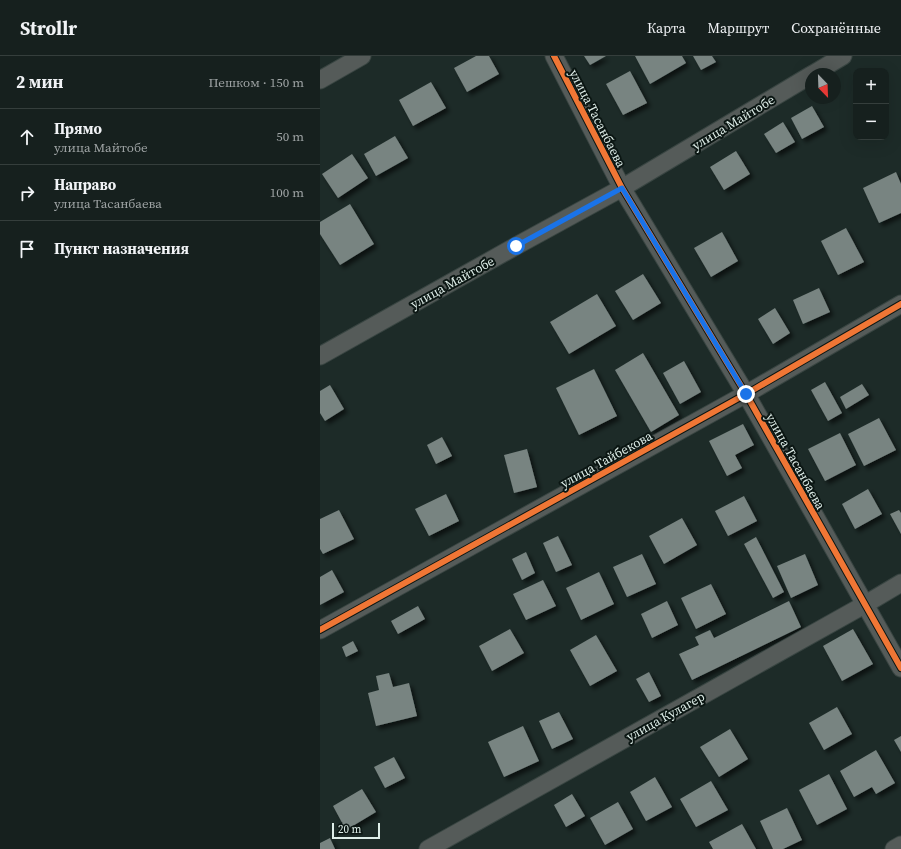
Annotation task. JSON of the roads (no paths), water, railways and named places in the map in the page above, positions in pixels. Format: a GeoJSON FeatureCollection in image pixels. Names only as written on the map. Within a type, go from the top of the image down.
{"type":"FeatureCollection","features":[{"type":"Feature","properties":{"kind":"street"},"geometry":{"type":"LineString","coordinates":[[320,80],[362,56]]}},
{"type":"Feature","properties":{"kind":"street","name":"улица Тасанбаева"},"geometry":{"type":"LineString","coordinates":[[554,56],[622,188],[746,394],[901,668]]}},
{"type":"Feature","properties":{"kind":"street","name":"улица Майтобе"},"geometry":{"type":"LineString","coordinates":[[823,68],[843,56]]}},
{"type":"Feature","properties":{"kind":"street","name":"улица Майтобе"},"geometry":{"type":"LineString","coordinates":[[320,356],[622,188],[805,79]]}},
{"type":"Feature","properties":{"kind":"street","name":"улица Тайбекова"},"geometry":{"type":"LineString","coordinates":[[320,630],[746,394],[901,304]]}},
{"type":"Feature","properties":{"kind":"street","name":"улица Кулагер"},"geometry":{"type":"LineString","coordinates":[[428,849],[901,583]]}},
{"type":"Feature","properties":{"kind":"street"},"geometry":{"type":"LineString","coordinates":[[894,849],[901,845]]}}]}
